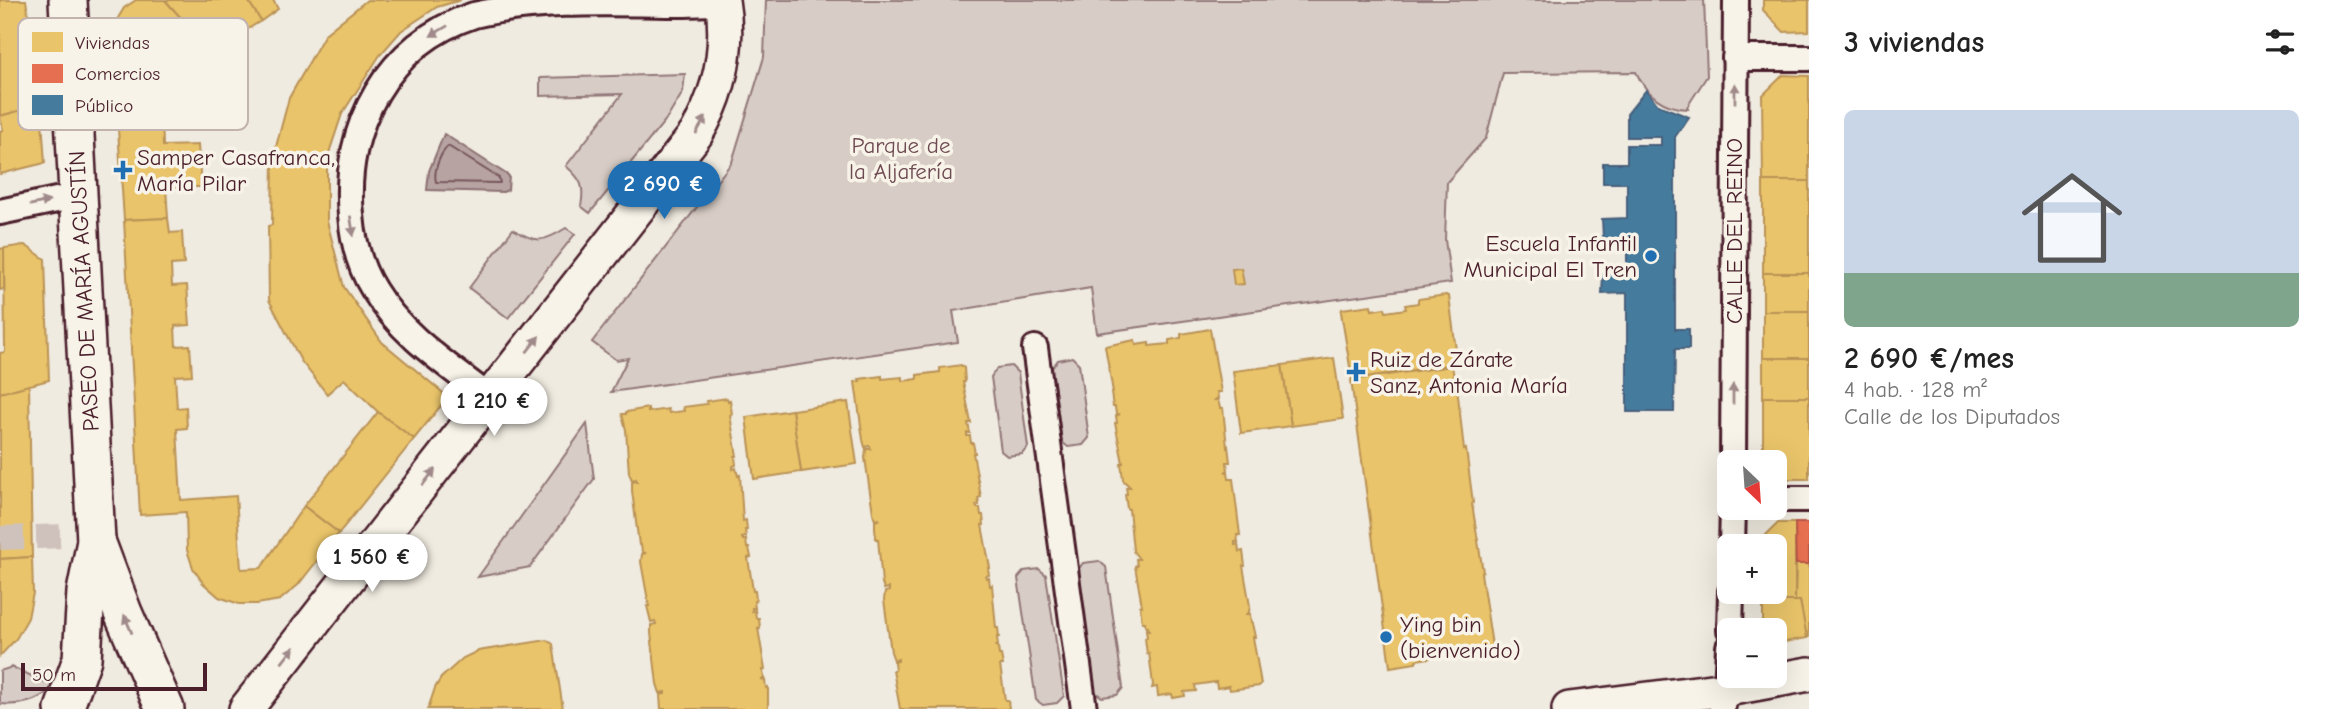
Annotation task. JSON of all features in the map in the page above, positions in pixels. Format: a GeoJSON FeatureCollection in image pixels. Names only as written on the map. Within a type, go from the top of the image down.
{"type":"FeatureCollection","features":[{"type":"Feature","properties":{"kind":"main road","name":"PASEO DE MARÍA AGUSTÍN"},"geometry":{"type":"LineString","coordinates":[[68,0],[69,18]]}},
{"type":"Feature","properties":{"kind":"main road"},"geometry":{"type":"LineString","coordinates":[[246,709],[696,134],[716,93],[721,74],[725,26],[722,1]]}},
{"type":"Feature","properties":{"kind":"main road","name":"PASEO DE MARÍA AGUSTÍN"},"geometry":{"type":"LineString","coordinates":[[64,709],[82,659],[86,592],[96,541],[76,130]]}},
{"type":"Feature","properties":{"kind":"main road","name":"PASEO DE MARÍA AGUSTÍN"},"geometry":{"type":"LineString","coordinates":[[96,541],[123,613],[165,709]]}},
{"type":"Feature","properties":{"kind":"main road"},"geometry":{"type":"LineString","coordinates":[[1569,709],[1724,699],[1809,674]]}},
{"type":"Feature","properties":{"kind":"street"},"geometry":{"type":"LineString","coordinates":[[490,398],[435,356],[396,321],[363,270],[352,230],[349,176],[363,115],[378,88],[400,63],[427,39],[452,23],[475,14],[510,6],[554,2],[614,0],[676,4],[722,1]]}},
{"type":"Feature","properties":{"kind":"street","name":"CALLE DEL REINO"},"geometry":{"type":"LineString","coordinates":[[1733,450],[1736,0]]}},
{"type":"Feature","properties":{"kind":"street"},"geometry":{"type":"LineString","coordinates":[[1735,58],[1809,58]]}},
{"type":"Feature","properties":{"kind":"street"},"geometry":{"type":"LineString","coordinates":[[0,212],[80,195]]}},
{"type":"Feature","properties":{"kind":"street"},"geometry":{"type":"LineString","coordinates":[[1035,348],[1084,709]]}},
{"type":"Feature","properties":{"kind":"street"},"geometry":{"type":"LineString","coordinates":[[1787,499],[1809,499]]}},
{"type":"Feature","properties":{"kind":"green space","name":"Parque de la Aljafería"},"geometry":{"type":"Polygon","coordinates":[[[766,0],[1704,0],[1707,76],[1688,109],[1663,103],[1650,93],[1636,72],[1503,73],[1486,138],[1447,182],[1445,240],[1451,283],[1097,333],[1091,288],[953,311],[958,342],[611,392],[628,358],[616,360],[592,342],[732,162],[764,57],[766,0]]]}},
{"type":"Feature","properties":{"kind":"green space"},"geometry":{"type":"Polygon","coordinates":[[[685,74],[683,92],[668,117],[590,213],[581,206],[581,183],[566,166],[622,94],[540,96],[540,78],[685,74]]]}},
{"type":"Feature","properties":{"kind":"green space"},"geometry":{"type":"Polygon","coordinates":[[[566,228],[575,234],[508,318],[469,288],[513,229],[528,237],[540,239],[566,228]]]}},
{"type":"Feature","properties":{"kind":"green space"},"geometry":{"type":"Polygon","coordinates":[[[1072,357],[1079,364],[1089,438],[1083,445],[1068,447],[1062,442],[1052,368],[1058,360],[1072,357]]]}},
{"type":"Feature","properties":{"kind":"green space"},"geometry":{"type":"Polygon","coordinates":[[[1011,366],[1018,373],[1028,447],[1022,454],[1007,456],[1001,451],[991,377],[997,368],[1011,366]]]}},
{"type":"Feature","properties":{"kind":"green space"},"geometry":{"type":"Polygon","coordinates":[[[587,424],[594,479],[530,567],[478,577],[587,424]]]}},
{"type":"Feature","properties":{"kind":"green space"},"geometry":{"type":"Polygon","coordinates":[[[1099,561],[1106,567],[1123,688],[1117,695],[1102,697],[1095,692],[1078,570],[1083,563],[1099,561]]]}},
{"type":"Feature","properties":{"kind":"green space"},"geometry":{"type":"Polygon","coordinates":[[[1039,569],[1046,575],[1064,696],[1057,703],[1043,705],[1036,700],[1018,578],[1024,571],[1039,569]]]}},
{"type":"Feature","properties":{"kind":"green space"},"geometry":{"type":"Polygon","coordinates":[[[12,667],[54,686],[29,701],[0,704],[0,671],[12,667]]]}},
{"type":"Feature","properties":{"kind":"water"},"geometry":{"type":"Polygon","coordinates":[[[444,134],[509,176],[508,190],[427,190],[429,171],[444,134]]]}},
{"type":"Feature","properties":{"kind":"building: Viviendas"},"geometry":{"type":"Polygon","coordinates":[[[0,0],[26,0],[29,18],[18,18],[18,111],[0,116],[0,0]]]}},
{"type":"Feature","properties":{"kind":"building: Viviendas"},"geometry":{"type":"Polygon","coordinates":[[[136,0],[165,0],[181,18],[118,18],[124,8],[136,0]]]}},
{"type":"Feature","properties":{"kind":"building: Viviendas"},"geometry":{"type":"Polygon","coordinates":[[[165,0],[248,0],[261,21],[248,29],[248,18],[181,18],[165,0]]]}},
{"type":"Feature","properties":{"kind":"building: Viviendas"},"geometry":{"type":"Polygon","coordinates":[[[248,0],[273,0],[278,9],[261,21],[248,0]]]}},
{"type":"Feature","properties":{"kind":"building: Viviendas"},"geometry":{"type":"Polygon","coordinates":[[[367,0],[461,0],[437,7],[401,31],[380,55],[342,114],[327,159],[327,221],[344,287],[382,342],[448,397],[414,439],[378,412],[344,379],[327,394],[301,361],[269,300],[268,226],[272,225],[273,158],[289,98],[325,34],[367,0]]]}},
{"type":"Feature","properties":{"kind":"building: Viviendas"},"geometry":{"type":"Polygon","coordinates":[[[1763,0],[1809,0],[1809,31],[1784,32],[1763,10],[1763,0]]]}},
{"type":"Feature","properties":{"kind":"building: Viviendas"},"geometry":{"type":"Polygon","coordinates":[[[1783,75],[1809,76],[1809,181],[1763,181],[1762,96],[1783,75]]]}},
{"type":"Feature","properties":{"kind":"building: Viviendas"},"geometry":{"type":"Polygon","coordinates":[[[18,111],[18,130],[43,130],[45,163],[0,174],[0,131],[3,130],[0,116],[18,111]]]}},
{"type":"Feature","properties":{"kind":"building: Viviendas"},"geometry":{"type":"Polygon","coordinates":[[[118,130],[163,130],[163,146],[198,145],[201,187],[166,187],[168,218],[124,220],[118,130]]]}},
{"type":"Feature","properties":{"kind":"building: Viviendas"},"geometry":{"type":"Polygon","coordinates":[[[1763,181],[1809,181],[1809,273],[1763,273],[1763,181]]]}},
{"type":"Feature","properties":{"kind":"building: Viviendas"},"geometry":{"type":"Polygon","coordinates":[[[168,218],[170,233],[182,232],[184,264],[171,265],[172,286],[187,285],[190,325],[175,326],[176,346],[190,345],[192,375],[175,376],[177,408],[186,407],[187,428],[177,429],[181,500],[236,496],[241,569],[261,568],[304,506],[339,533],[298,585],[280,600],[239,604],[219,597],[203,583],[193,568],[187,550],[186,512],[140,515],[124,220],[168,218]]]}},
{"type":"Feature","properties":{"kind":"building: Viviendas"},"geometry":{"type":"Polygon","coordinates":[[[25,245],[45,259],[49,380],[0,393],[0,353],[5,352],[4,248],[25,245]]]}},
{"type":"Feature","properties":{"kind":"building: Viviendas"},"geometry":{"type":"Polygon","coordinates":[[[4,248],[4,289],[0,290],[0,249],[4,248]]]}},
{"type":"Feature","properties":{"kind":"building: Viviendas"},"geometry":{"type":"Polygon","coordinates":[[[1241,268],[1244,284],[1234,285],[1232,269],[1241,268]]]}},
{"type":"Feature","properties":{"kind":"building: Viviendas"},"geometry":{"type":"Polygon","coordinates":[[[1763,273],[1809,273],[1809,311],[1763,311],[1763,273]]]}},
{"type":"Feature","properties":{"kind":"building: Viviendas"},"geometry":{"type":"Polygon","coordinates":[[[1449,296],[1457,358],[1454,358],[1455,364],[1352,379],[1342,309],[1371,305],[1372,310],[1385,308],[1386,312],[1406,309],[1405,305],[1418,303],[1418,299],[1449,296]]]}},
{"type":"Feature","properties":{"kind":"building: Viviendas"},"geometry":{"type":"Polygon","coordinates":[[[1763,311],[1809,311],[1809,358],[1763,358],[1763,311]]]}},
{"type":"Feature","properties":{"kind":"building: Viviendas"},"geometry":{"type":"Polygon","coordinates":[[[1210,329],[1221,392],[1217,392],[1218,398],[1215,400],[1218,400],[1220,408],[1223,408],[1230,462],[1227,462],[1228,470],[1225,472],[1228,471],[1229,479],[1233,479],[1240,535],[1237,535],[1238,542],[1235,542],[1235,545],[1238,544],[1239,552],[1243,551],[1250,606],[1245,615],[1250,614],[1261,684],[1230,690],[1229,686],[1217,688],[1216,682],[1195,685],[1196,691],[1184,692],[1185,696],[1173,698],[1172,694],[1158,696],[1157,687],[1152,688],[1145,638],[1146,630],[1149,630],[1145,622],[1142,622],[1135,566],[1136,559],[1139,559],[1133,551],[1125,494],[1126,487],[1130,487],[1123,480],[1123,463],[1115,423],[1116,416],[1120,414],[1116,414],[1113,407],[1105,346],[1135,340],[1136,345],[1169,344],[1169,340],[1181,338],[1181,334],[1210,329]]]}},
{"type":"Feature","properties":{"kind":"building: Viviendas"},"geometry":{"type":"Polygon","coordinates":[[[1334,358],[1343,419],[1291,426],[1282,365],[1334,358]]]}},
{"type":"Feature","properties":{"kind":"building: Viviendas"},"geometry":{"type":"Polygon","coordinates":[[[1763,358],[1809,358],[1809,397],[1763,397],[1763,358]]]}},
{"type":"Feature","properties":{"kind":"building: Viviendas"},"geometry":{"type":"Polygon","coordinates":[[[961,365],[964,368],[963,382],[971,423],[968,423],[970,433],[967,433],[967,436],[970,436],[973,443],[981,497],[978,498],[979,505],[976,505],[983,515],[982,525],[990,568],[986,578],[989,578],[990,586],[992,585],[998,628],[998,646],[995,646],[1001,655],[1005,700],[1008,700],[1009,709],[900,709],[893,670],[894,662],[898,659],[894,660],[891,652],[884,600],[885,592],[889,591],[889,588],[884,589],[882,583],[876,539],[875,521],[880,519],[875,520],[873,513],[865,458],[866,449],[871,449],[870,446],[865,447],[863,440],[855,382],[882,376],[882,379],[902,377],[902,381],[917,379],[917,375],[940,372],[940,368],[961,365]]]}},
{"type":"Feature","properties":{"kind":"building: Viviendas"},"geometry":{"type":"Polygon","coordinates":[[[1282,365],[1291,426],[1241,433],[1233,371],[1282,365]]]}},
{"type":"Feature","properties":{"kind":"building: Viviendas"},"geometry":{"type":"Polygon","coordinates":[[[1452,366],[1456,377],[1493,652],[1484,654],[1483,651],[1479,652],[1480,654],[1461,657],[1460,654],[1450,656],[1450,651],[1430,654],[1430,658],[1416,660],[1416,663],[1390,667],[1351,380],[1452,366]]]}},
{"type":"Feature","properties":{"kind":"building: Viviendas"},"geometry":{"type":"Polygon","coordinates":[[[29,385],[32,557],[0,559],[0,393],[29,385]]]}},
{"type":"Feature","properties":{"kind":"building: Viviendas"},"geometry":{"type":"Polygon","coordinates":[[[1763,397],[1809,397],[1809,479],[1787,479],[1787,450],[1763,450],[1763,397]]]}},
{"type":"Feature","properties":{"kind":"building: Viviendas"},"geometry":{"type":"Polygon","coordinates":[[[727,398],[730,400],[737,456],[733,469],[736,468],[738,476],[740,475],[743,521],[746,520],[746,537],[742,538],[746,540],[751,557],[748,558],[756,600],[752,611],[755,610],[756,618],[759,618],[758,628],[765,670],[764,679],[761,679],[765,680],[766,688],[768,687],[768,709],[661,709],[660,695],[665,692],[660,693],[657,684],[651,633],[651,625],[656,624],[655,621],[651,622],[647,606],[641,562],[642,554],[646,553],[642,552],[639,545],[632,491],[632,482],[637,481],[632,480],[629,473],[622,414],[648,408],[648,412],[668,409],[669,413],[684,411],[683,407],[727,398]]]}},
{"type":"Feature","properties":{"kind":"building: Viviendas"},"geometry":{"type":"Polygon","coordinates":[[[848,402],[857,464],[801,472],[792,410],[848,402]]]}},
{"type":"Feature","properties":{"kind":"building: Viviendas"},"geometry":{"type":"Polygon","coordinates":[[[792,410],[801,472],[754,479],[746,417],[792,410]]]}},
{"type":"Feature","properties":{"kind":"building: Viviendas"},"geometry":{"type":"Polygon","coordinates":[[[378,412],[414,439],[339,533],[304,506],[378,412]]]}},
{"type":"Feature","properties":{"kind":"building: Viviendas"},"geometry":{"type":"Polygon","coordinates":[[[1778,523],[1795,523],[1795,601],[1787,601],[1787,534],[1767,534],[1778,523]]]}},
{"type":"Feature","properties":{"kind":"building: Viviendas"},"geometry":{"type":"Polygon","coordinates":[[[32,557],[33,593],[28,618],[16,639],[0,656],[0,559],[32,557]]]}},
{"type":"Feature","properties":{"kind":"building: Viviendas"},"geometry":{"type":"Polygon","coordinates":[[[1796,564],[1809,564],[1807,638],[1800,601],[1795,601],[1796,564]]]}},
{"type":"Feature","properties":{"kind":"building: Viviendas"},"geometry":{"type":"Polygon","coordinates":[[[1800,601],[1807,638],[1787,642],[1787,618],[1763,618],[1763,604],[1800,601]]]}},
{"type":"Feature","properties":{"kind":"building: Viviendas"},"geometry":{"type":"Polygon","coordinates":[[[547,640],[553,644],[563,709],[428,709],[441,678],[463,658],[478,651],[547,640]]]}},
{"type":"Feature","properties":{"kind":"building: Comercios"},"geometry":{"type":"Polygon","coordinates":[[[1795,523],[1809,523],[1809,564],[1796,564],[1795,523]]]}},
{"type":"Feature","properties":{"kind":"building: Público","name":"Escuela Infantil Municipal El Tren"},"geometry":{"type":"Polygon","coordinates":[[[1646,90],[1658,105],[1689,117],[1675,137],[1675,329],[1689,329],[1689,349],[1675,349],[1674,412],[1627,412],[1627,293],[1602,294],[1603,274],[1627,274],[1627,238],[1603,238],[1602,219],[1627,218],[1627,183],[1603,183],[1603,163],[1627,163],[1627,145],[1661,145],[1661,137],[1627,137],[1627,114],[1646,90]]]}},
{"type":"Feature","properties":{"kind":"tunnel"},"geometry":{"type":"LineString","coordinates":[[0,538],[67,536]]}},
{"type":"Feature","properties":{"kind":"place","name":"Samper Casafranca, María Pilar"},"geometry":{"type":"Point","coordinates":[123,170]}},
{"type":"Feature","properties":{"kind":"place","name":"Escuela Infantil Municipal El Tren"},"geometry":{"type":"Point","coordinates":[1651,256]}},
{"type":"Feature","properties":{"kind":"place","name":"Ruiz de Zárate Sanz, Antonia María"},"geometry":{"type":"Point","coordinates":[1356,372]}},
{"type":"Feature","properties":{"kind":"place","name":"Ying bin (bienvenido)"},"geometry":{"type":"Point","coordinates":[1386,637]}}]}
